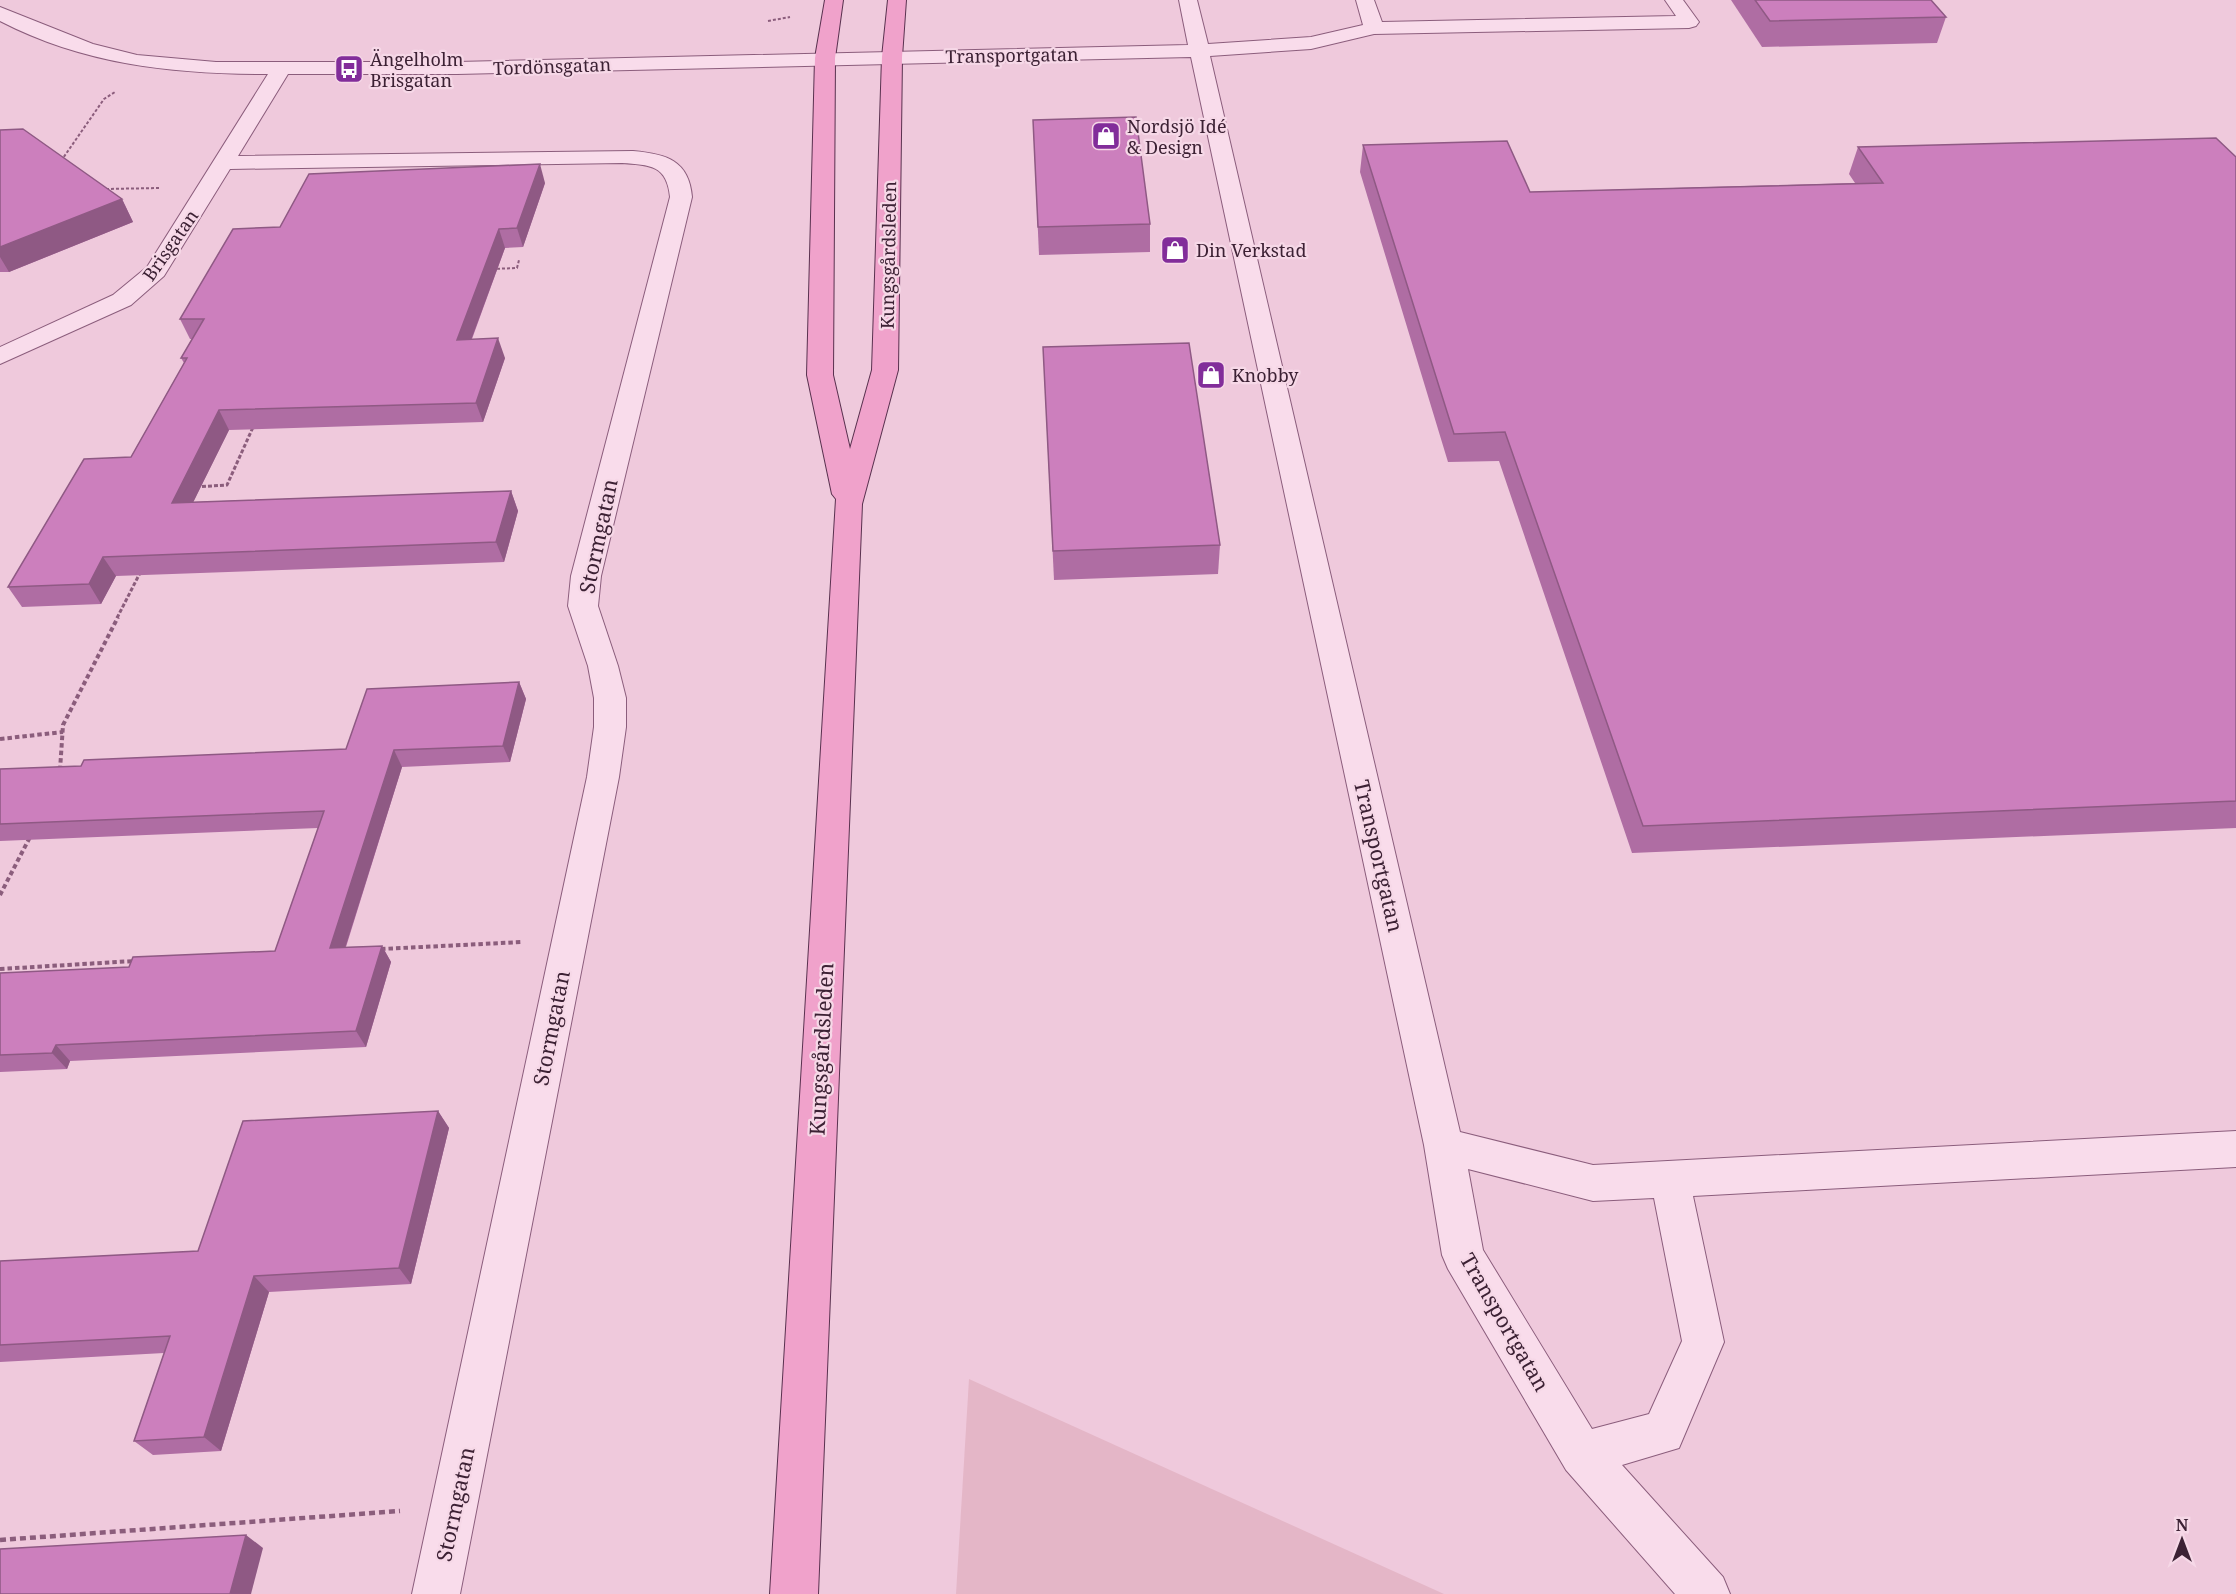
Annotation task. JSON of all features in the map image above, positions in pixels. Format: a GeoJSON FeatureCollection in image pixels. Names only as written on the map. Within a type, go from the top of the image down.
{"type":"FeatureCollection","features":[{"type":"Feature","properties":{"kind":"main road","name":"Kungsgårdsleden"},"geometry":{"type":"LineString","coordinates":[[834,0],[825,58],[820,375],[839,453],[848,504]]}},
{"type":"Feature","properties":{"kind":"main road","name":"Kungsgårdsleden"},"geometry":{"type":"LineString","coordinates":[[794,1594],[848,504],[885,370],[892,57],[897,0]]}},
{"type":"Feature","properties":{"kind":"street","name":"Transportgatan"},"geometry":{"type":"LineString","coordinates":[[1188,0],[1444,1145],[1463,1255],[1582,1454],[1706,1594]]}},
{"type":"Feature","properties":{"kind":"street"},"geometry":{"type":"LineString","coordinates":[[1365,0],[1374,28]]}},
{"type":"Feature","properties":{"kind":"street"},"geometry":{"type":"LineString","coordinates":[[1198,51],[1311,43],[1374,28],[1689,22],[1674,0]]}},
{"type":"Feature","properties":{"kind":"street","name":"Tordönsgatan"},"geometry":{"type":"LineString","coordinates":[[0,13],[23,25],[86,48],[137,61],[192,67],[457,69],[825,58]]}},
{"type":"Feature","properties":{"kind":"street","name":"Transportgatan"},"geometry":{"type":"LineString","coordinates":[[825,58],[1198,51]]}},
{"type":"Feature","properties":{"kind":"street","name":"Brisgatan"},"geometry":{"type":"LineString","coordinates":[[0,356],[104,310],[140,287],[165,259],[281,69]]}},
{"type":"Feature","properties":{"kind":"street","name":"Stormgatan"},"geometry":{"type":"LineString","coordinates":[[225,163],[622,157],[650,159],[662,163],[676,173],[680,180],[681,197],[586,576],[583,606],[608,688],[610,728],[569,942],[436,1594]]}},
{"type":"Feature","properties":{"kind":"street"},"geometry":{"type":"LineString","coordinates":[[1444,1145],[1593,1183],[2236,1149]]}},
{"type":"Feature","properties":{"kind":"street"},"geometry":{"type":"LineString","coordinates":[[1582,1454],[1663,1432],[1703,1342],[1670,1179]]}},
{"type":"Feature","properties":{"kind":"path"},"geometry":{"type":"LineString","coordinates":[[58,165],[104,99],[120,88]]}},
{"type":"Feature","properties":{"kind":"path"},"geometry":{"type":"LineString","coordinates":[[98,190],[169,188]]}},
{"type":"Feature","properties":{"kind":"path"},"geometry":{"type":"LineString","coordinates":[[483,269],[517,268],[519,260]]}},
{"type":"Feature","properties":{"kind":"path"},"geometry":{"type":"LineString","coordinates":[[189,488],[227,485],[256,420]]}},
{"type":"Feature","properties":{"kind":"path"},"geometry":{"type":"LineString","coordinates":[[57,779],[60,770],[63,725],[146,561]]}},
{"type":"Feature","properties":{"kind":"path"},"geometry":{"type":"LineString","coordinates":[[0,739],[63,732]]}},
{"type":"Feature","properties":{"kind":"path"},"geometry":{"type":"LineString","coordinates":[[0,895],[31,834]]}},
{"type":"Feature","properties":{"kind":"path"},"geometry":{"type":"LineString","coordinates":[[374,949],[499,942],[569,942]]}},
{"type":"Feature","properties":{"kind":"path"},"geometry":{"type":"LineString","coordinates":[[0,969],[141,961]]}},
{"type":"Feature","properties":{"kind":"path"},"geometry":{"type":"LineString","coordinates":[[0,1540],[454,1507]]}},
{"type":"Feature","properties":{"kind":"shaded area"},"geometry":{"type":"Polygon","coordinates":[[[969,1379],[1444,1594],[956,1594],[969,1379]]]}},
{"type":"Feature","properties":{"kind":"building"},"geometry":{"type":"Polygon","coordinates":[[[1755,0],[1931,0],[1946,17],[1770,21],[1755,0]]]}},
{"type":"Feature","properties":{"kind":"building"},"geometry":{"type":"Polygon","coordinates":[[[1136,117],[1150,224],[1038,227],[1033,120],[1136,117]]]}},
{"type":"Feature","properties":{"kind":"building"},"geometry":{"type":"Polygon","coordinates":[[[23,129],[122,199],[0,247],[0,130],[23,129]]]}},
{"type":"Feature","properties":{"kind":"building"},"geometry":{"type":"Polygon","coordinates":[[[2216,138],[2236,157],[2236,801],[1643,826],[1505,432],[1454,434],[1363,145],[1507,141],[1530,192],[1883,183],[1858,147],[2216,138]]]}},
{"type":"Feature","properties":{"kind":"building"},"geometry":{"type":"Polygon","coordinates":[[[540,164],[517,228],[499,229],[457,340],[498,338],[476,403],[219,410],[172,503],[511,491],[496,542],[103,557],[89,584],[8,587],[84,459],[131,457],[187,358],[181,358],[204,319],[180,319],[233,229],[280,227],[309,174],[540,164]]]}},
{"type":"Feature","properties":{"kind":"building"},"geometry":{"type":"Polygon","coordinates":[[[1189,343],[1220,545],[1053,551],[1043,347],[1189,343]]]}},
{"type":"Feature","properties":{"kind":"building"},"geometry":{"type":"Polygon","coordinates":[[[519,682],[503,746],[394,750],[330,948],[382,946],[356,1031],[56,1045],[52,1053],[0,1055],[0,973],[129,967],[133,957],[275,951],[324,811],[0,824],[0,769],[81,766],[84,760],[346,749],[367,689],[519,682]]]}},
{"type":"Feature","properties":{"kind":"building"},"geometry":{"type":"Polygon","coordinates":[[[438,1111],[399,1268],[254,1276],[204,1437],[134,1441],[170,1336],[0,1345],[0,1261],[198,1251],[243,1121],[438,1111]]]}},
{"type":"Feature","properties":{"kind":"building"},"geometry":{"type":"Polygon","coordinates":[[[246,1535],[230,1594],[0,1594],[0,1549],[246,1535]]]}},
{"type":"Feature","properties":{"kind":"place","name":"Ängelholm Brisgatan"},"geometry":{"type":"Point","coordinates":[349,69]}},
{"type":"Feature","properties":{"kind":"place","name":"Nordsjö Idé & Design"},"geometry":{"type":"Point","coordinates":[1106,136]}},
{"type":"Feature","properties":{"kind":"place","name":"Din Verkstad"},"geometry":{"type":"Point","coordinates":[1175,250]}},
{"type":"Feature","properties":{"kind":"place","name":"Knobby"},"geometry":{"type":"Point","coordinates":[1211,375]}}]}
